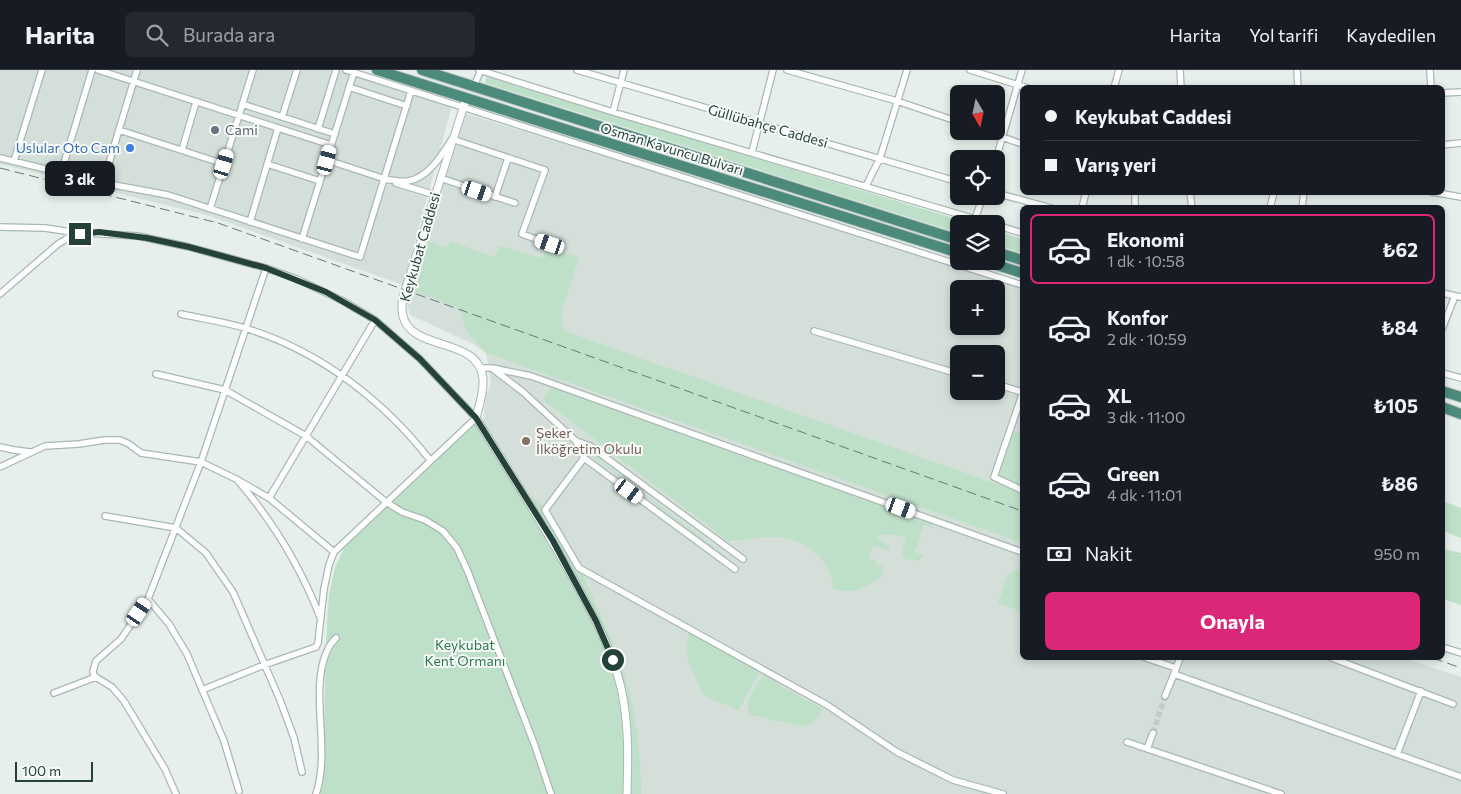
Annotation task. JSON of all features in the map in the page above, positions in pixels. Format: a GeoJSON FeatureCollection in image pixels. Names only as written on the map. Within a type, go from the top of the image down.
{"type":"FeatureCollection","features":[{"type":"Feature","properties":{"kind":"highway","name":"Osman Kavuncu Bulvarı"},"geometry":{"type":"LineString","coordinates":[[377,70],[464,103],[950,250]]}},
{"type":"Feature","properties":{"kind":"highway","name":"Osman Kavuncu Bulvarı"},"geometry":{"type":"LineString","coordinates":[[422,70],[950,237]]}},
{"type":"Feature","properties":{"kind":"highway"},"geometry":{"type":"LineString","coordinates":[[464,103],[474,86]]}},
{"type":"Feature","properties":{"kind":"highway"},"geometry":{"type":"LineString","coordinates":[[1005,255],[1020,259]]}},
{"type":"Feature","properties":{"kind":"highway"},"geometry":{"type":"LineString","coordinates":[[1005,267],[1020,272]]}},
{"type":"Feature","properties":{"kind":"highway"},"geometry":{"type":"LineString","coordinates":[[1445,390],[1461,392]]}},
{"type":"Feature","properties":{"kind":"highway"},"geometry":{"type":"LineString","coordinates":[[1445,391],[1461,397]]}},
{"type":"Feature","properties":{"kind":"highway"},"geometry":{"type":"LineString","coordinates":[[1445,406],[1461,408]]}},
{"type":"Feature","properties":{"kind":"highway"},"geometry":{"type":"LineString","coordinates":[[1445,407],[1461,414]]}},
{"type":"Feature","properties":{"kind":"street"},"geometry":{"type":"LineString","coordinates":[[14,162],[42,70]]}},
{"type":"Feature","properties":{"kind":"street"},"geometry":{"type":"LineString","coordinates":[[61,173],[92,70]]}},
{"type":"Feature","properties":{"kind":"street"},"geometry":{"type":"LineString","coordinates":[[98,70],[331,145]]}},
{"type":"Feature","properties":{"kind":"street"},"geometry":{"type":"LineString","coordinates":[[102,183],[137,70]]}},
{"type":"Feature","properties":{"kind":"street"},"geometry":{"type":"LineString","coordinates":[[210,209],[253,70]]}},
{"type":"Feature","properties":{"kind":"street"},"geometry":{"type":"LineString","coordinates":[[282,117],[296,70]]}},
{"type":"Feature","properties":{"kind":"street"},"geometry":{"type":"LineString","coordinates":[[318,129],[336,70]]}},
{"type":"Feature","properties":{"kind":"street"},"geometry":{"type":"LineString","coordinates":[[346,70],[411,91],[464,103],[1020,284]]}},
{"type":"Feature","properties":{"kind":"street"},"geometry":{"type":"LineString","coordinates":[[474,86],[481,70],[613,112],[962,215]]}},
{"type":"Feature","properties":{"kind":"street","name":"Güllübahçe Caddesi"},"geometry":{"type":"LineString","coordinates":[[577,70],[950,179]]}},
{"type":"Feature","properties":{"kind":"street"},"geometry":{"type":"LineString","coordinates":[[613,112],[624,70]]}},
{"type":"Feature","properties":{"kind":"street"},"geometry":{"type":"LineString","coordinates":[[752,152],[772,70]]}},
{"type":"Feature","properties":{"kind":"street"},"geometry":{"type":"LineString","coordinates":[[787,70],[950,119]]}},
{"type":"Feature","properties":{"kind":"street"},"geometry":{"type":"LineString","coordinates":[[866,186],[880,158],[907,70]]}},
{"type":"Feature","properties":{"kind":"street"},"geometry":{"type":"LineString","coordinates":[[970,70],[1018,84]]}},
{"type":"Feature","properties":{"kind":"street"},"geometry":{"type":"LineString","coordinates":[[1005,130],[1022,70]]}},
{"type":"Feature","properties":{"kind":"street"},"geometry":{"type":"LineString","coordinates":[[1115,85],[1119,70]]}},
{"type":"Feature","properties":{"kind":"street"},"geometry":{"type":"LineString","coordinates":[[1180,70],[1181,85]]}},
{"type":"Feature","properties":{"kind":"street"},"geometry":{"type":"LineString","coordinates":[[1297,70],[1298,85]]}},
{"type":"Feature","properties":{"kind":"street"},"geometry":{"type":"LineString","coordinates":[[1430,70],[1431,85]]}},
{"type":"Feature","properties":{"kind":"street"},"geometry":{"type":"LineString","coordinates":[[302,239],[354,72]]}},
{"type":"Feature","properties":{"kind":"street"},"geometry":{"type":"LineString","coordinates":[[349,87],[407,106]]}},
{"type":"Feature","properties":{"kind":"street"},"geometry":{"type":"LineString","coordinates":[[0,158],[102,183],[168,196],[360,258],[411,91]]}},
{"type":"Feature","properties":{"kind":"street"},"geometry":{"type":"LineString","coordinates":[[1445,93],[1461,92]]}},
{"type":"Feature","properties":{"kind":"street"},"geometry":{"type":"LineString","coordinates":[[182,150],[196,102]]}},
{"type":"Feature","properties":{"kind":"street","name":"Keykubat Caddesi"},"geometry":{"type":"LineString","coordinates":[[464,103],[403,297],[402,308],[407,326],[412,331],[438,344],[469,354],[481,368]]}},
{"type":"Feature","properties":{"kind":"street"},"geometry":{"type":"LineString","coordinates":[[242,104],[335,134]]}},
{"type":"Feature","properties":{"kind":"street"},"geometry":{"type":"LineString","coordinates":[[250,222],[278,128]]}},
{"type":"Feature","properties":{"kind":"street"},"geometry":{"type":"LineString","coordinates":[[119,130],[224,164]]}},
{"type":"Feature","properties":{"kind":"street"},"geometry":{"type":"LineString","coordinates":[[1005,138],[1020,143]]}},
{"type":"Feature","properties":{"kind":"street"},"geometry":{"type":"LineString","coordinates":[[384,179],[407,181],[420,176],[434,164],[452,139],[544,170],[522,234],[550,244]]}},
{"type":"Feature","properties":{"kind":"street"},"geometry":{"type":"LineString","coordinates":[[1445,145],[1461,143]]}},
{"type":"Feature","properties":{"kind":"street"},"geometry":{"type":"LineString","coordinates":[[495,197],[508,158]]}},
{"type":"Feature","properties":{"kind":"street"},"geometry":{"type":"LineString","coordinates":[[327,160],[435,195]]}},
{"type":"Feature","properties":{"kind":"street"},"geometry":{"type":"LineString","coordinates":[[267,164],[320,181]]}},
{"type":"Feature","properties":{"kind":"street"},"geometry":{"type":"LineString","coordinates":[[440,178],[515,204]]}},
{"type":"Feature","properties":{"kind":"street"},"geometry":{"type":"LineString","coordinates":[[1445,194],[1461,197]]}},
{"type":"Feature","properties":{"kind":"street"},"geometry":{"type":"LineString","coordinates":[[1005,195],[1040,205]]}},
{"type":"Feature","properties":{"kind":"street"},"geometry":{"type":"LineString","coordinates":[[0,228],[45,228],[80,234]]}},
{"type":"Feature","properties":{"kind":"street"},"geometry":{"type":"LineString","coordinates":[[1005,228],[1020,232]]}},
{"type":"Feature","properties":{"kind":"street"},"geometry":{"type":"LineString","coordinates":[[0,294],[58,244],[80,234],[99,232],[147,238],[189,247],[266,268],[326,292],[375,320],[420,359],[476,418],[553,541],[596,621],[613,660],[621,688],[627,725],[627,794]]}},
{"type":"Feature","properties":{"kind":"street"},"geometry":{"type":"LineString","coordinates":[[176,794],[165,768],[124,701],[112,687],[96,677],[93,671],[96,661],[121,639],[148,599],[201,462],[266,268]]}},
{"type":"Feature","properties":{"kind":"street"},"geometry":{"type":"LineString","coordinates":[[1445,294],[1458,297],[1445,318]]}},
{"type":"Feature","properties":{"kind":"street"},"geometry":{"type":"LineString","coordinates":[[181,314],[246,328],[289,345],[341,375],[389,414],[430,460]]}},
{"type":"Feature","properties":{"kind":"street"},"geometry":{"type":"LineString","coordinates":[[269,498],[375,320]]}},
{"type":"Feature","properties":{"kind":"street"},"geometry":{"type":"LineString","coordinates":[[814,331],[950,371]]}},
{"type":"Feature","properties":{"kind":"street"},"geometry":{"type":"LineString","coordinates":[[202,690],[264,665],[315,648],[318,643],[324,589],[329,564],[334,552],[476,418],[483,386],[481,368],[492,368],[531,376],[1020,551]]}},
{"type":"Feature","properties":{"kind":"street"},"geometry":{"type":"LineString","coordinates":[[492,368],[523,392],[576,441],[584,458],[735,569]]}},
{"type":"Feature","properties":{"kind":"street"},"geometry":{"type":"LineString","coordinates":[[156,374],[225,390],[306,436],[386,502],[402,512],[440,528],[447,534],[457,548],[468,572],[535,746],[551,794]]}},
{"type":"Feature","properties":{"kind":"street"},"geometry":{"type":"LineString","coordinates":[[1445,374],[1461,378]]}},
{"type":"Feature","properties":{"kind":"street"},"geometry":{"type":"LineString","coordinates":[[1005,387],[1020,393]]}},
{"type":"Feature","properties":{"kind":"street"},"geometry":{"type":"LineString","coordinates":[[1020,400],[994,477],[1020,489]]}},
{"type":"Feature","properties":{"kind":"street"},"geometry":{"type":"LineString","coordinates":[[0,467],[49,446],[104,440],[114,440],[129,444],[141,453],[201,462],[269,498],[334,552]]}},
{"type":"Feature","properties":{"kind":"street"},"geometry":{"type":"LineString","coordinates":[[576,441],[590,446],[743,559]]}},
{"type":"Feature","properties":{"kind":"street"},"geometry":{"type":"LineString","coordinates":[[0,447],[32,452]]}},
{"type":"Feature","properties":{"kind":"street"},"geometry":{"type":"LineString","coordinates":[[540,520],[545,510],[584,458]]}},
{"type":"Feature","properties":{"kind":"street"},"geometry":{"type":"LineString","coordinates":[[236,479],[266,517],[290,554],[310,594],[321,622]]}},
{"type":"Feature","properties":{"kind":"street"},"geometry":{"type":"LineString","coordinates":[[545,510],[579,568],[827,705],[897,752],[953,780],[1003,794]]}},
{"type":"Feature","properties":{"kind":"street"},"geometry":{"type":"LineString","coordinates":[[105,516],[176,528],[206,553],[233,592],[280,700],[294,738],[302,772]]}},
{"type":"Feature","properties":{"kind":"street"},"geometry":{"type":"LineString","coordinates":[[148,599],[181,642],[193,666],[224,741],[239,791]]}},
{"type":"Feature","properties":{"kind":"street"},"geometry":{"type":"LineString","coordinates":[[316,794],[321,754],[320,693],[322,672],[326,653],[336,638]]}},
{"type":"Feature","properties":{"kind":"street"},"geometry":{"type":"LineString","coordinates":[[1445,648],[1461,653]]}},
{"type":"Feature","properties":{"kind":"street"},"geometry":{"type":"LineString","coordinates":[[1150,660],[1175,671],[1461,777]]}},
{"type":"Feature","properties":{"kind":"street"},"geometry":{"type":"LineString","coordinates":[[1165,696],[1179,660]]}},
{"type":"Feature","properties":{"kind":"street"},"geometry":{"type":"LineString","coordinates":[[1337,660],[1453,704]]}},
{"type":"Feature","properties":{"kind":"street"},"geometry":{"type":"LineString","coordinates":[[54,693],[96,677]]}},
{"type":"Feature","properties":{"kind":"street"},"geometry":{"type":"LineString","coordinates":[[1397,754],[1421,691]]}},
{"type":"Feature","properties":{"kind":"street"},"geometry":{"type":"LineString","coordinates":[[1147,749],[1152,733]]}},
{"type":"Feature","properties":{"kind":"street"},"geometry":{"type":"LineString","coordinates":[[1127,742],[1281,794]]}},
{"type":"Feature","properties":{"kind":"shaded area"},"geometry":{"type":"Polygon","coordinates":[[[0,70],[350,70],[453,102],[403,285],[210,216],[0,164],[0,70]]]}},
{"type":"Feature","properties":{"kind":"shaded area"},"geometry":{"type":"Polygon","coordinates":[[[464,113],[746,200],[950,266],[950,270],[963,270],[994,280],[950,280],[950,335],[1005,335],[1005,284],[1020,288],[1020,660],[1410,660],[1461,677],[1461,794],[635,794],[625,682],[587,585],[483,423],[486,393],[491,383],[486,353],[473,344],[410,315],[407,303],[412,279],[464,113]]]}},
{"type":"Feature","properties":{"kind":"green space"},"geometry":{"type":"Polygon","coordinates":[[[487,77],[950,217],[950,230],[485,83],[487,77]]]}},
{"type":"Feature","properties":{"kind":"green space"},"geometry":{"type":"Polygon","coordinates":[[[1005,234],[1020,238],[1020,252],[1005,248],[1005,234]]]}},
{"type":"Feature","properties":{"kind":"green space"},"geometry":{"type":"Polygon","coordinates":[[[426,240],[447,248],[450,241],[495,257],[500,246],[542,258],[546,248],[579,257],[562,310],[562,327],[567,332],[1020,492],[1020,542],[486,353],[466,330],[460,308],[411,290],[426,240]]]}},
{"type":"Feature","properties":{"kind":"green space"},"geometry":{"type":"Polygon","coordinates":[[[552,387],[930,521],[933,528],[924,525],[915,552],[923,555],[919,561],[905,559],[902,553],[905,542],[904,537],[890,534],[878,536],[878,540],[887,545],[890,551],[873,545],[868,558],[877,561],[876,564],[884,567],[882,575],[866,587],[846,591],[833,588],[827,566],[812,550],[803,544],[793,540],[771,537],[728,541],[543,400],[552,387]]]}},
{"type":"Feature","properties":{"kind":"green space","name":"Keykubat Kent Ormanı"},"geometry":{"type":"Polygon","coordinates":[[[483,423],[530,495],[552,515],[581,565],[583,575],[605,623],[628,686],[638,740],[641,794],[320,794],[324,778],[325,658],[329,594],[335,567],[345,547],[474,425],[483,423]]]}},
{"type":"Feature","properties":{"kind":"green space"},"geometry":{"type":"Polygon","coordinates":[[[1020,432],[1020,485],[994,476],[1009,437],[1014,433],[1020,432]]]}},
{"type":"Feature","properties":{"kind":"green space"},"geometry":{"type":"Polygon","coordinates":[[[588,451],[727,557],[587,452],[588,451]]]}},
{"type":"Feature","properties":{"kind":"green space"},"geometry":{"type":"Polygon","coordinates":[[[1445,502],[1461,508],[1461,538],[1445,532],[1445,502]]]}},
{"type":"Feature","properties":{"kind":"green space"},"geometry":{"type":"Polygon","coordinates":[[[1445,549],[1461,553],[1461,605],[1445,600],[1445,549]]]}},
{"type":"Feature","properties":{"kind":"green space"},"geometry":{"type":"Polygon","coordinates":[[[1020,564],[1020,611],[998,603],[1008,574],[1018,570],[1020,564]]]}},
{"type":"Feature","properties":{"kind":"green space"},"geometry":{"type":"Polygon","coordinates":[[[689,632],[760,671],[739,710],[703,694],[688,662],[687,646],[689,632]]]}},
{"type":"Feature","properties":{"kind":"green space"},"geometry":{"type":"Polygon","coordinates":[[[764,674],[784,688],[823,709],[817,718],[812,723],[802,726],[750,715],[748,710],[749,699],[764,674]]]}},
{"type":"Feature","properties":{"kind":"tunnel"},"geometry":{"type":"LineString","coordinates":[[1153,733],[1165,696]]}},
{"type":"Feature","properties":{"kind":"railway"},"geometry":{"type":"LineString","coordinates":[[0,168],[218,223],[1020,510]]}},
{"type":"Feature","properties":{"kind":"railway"},"geometry":{"type":"LineString","coordinates":[[1439,660],[1461,668]]}},
{"type":"Feature","properties":{"kind":"place","name":"Cami"},"geometry":{"type":"Point","coordinates":[215,130]}},
{"type":"Feature","properties":{"kind":"place","name":"Uslular Oto Cam"},"geometry":{"type":"Point","coordinates":[130,148]}},
{"type":"Feature","properties":{"kind":"place","name":"Şeker İlköğretim Okulu"},"geometry":{"type":"Point","coordinates":[526,441]}},
{"type":"Feature","properties":{"kind":"route"},"geometry":{"type":"LineString","coordinates":[[80,234],[99,232],[147,238],[174,243],[266,268],[326,292],[375,320],[420,359],[476,418],[553,541],[603,634],[613,660]]}}]}
